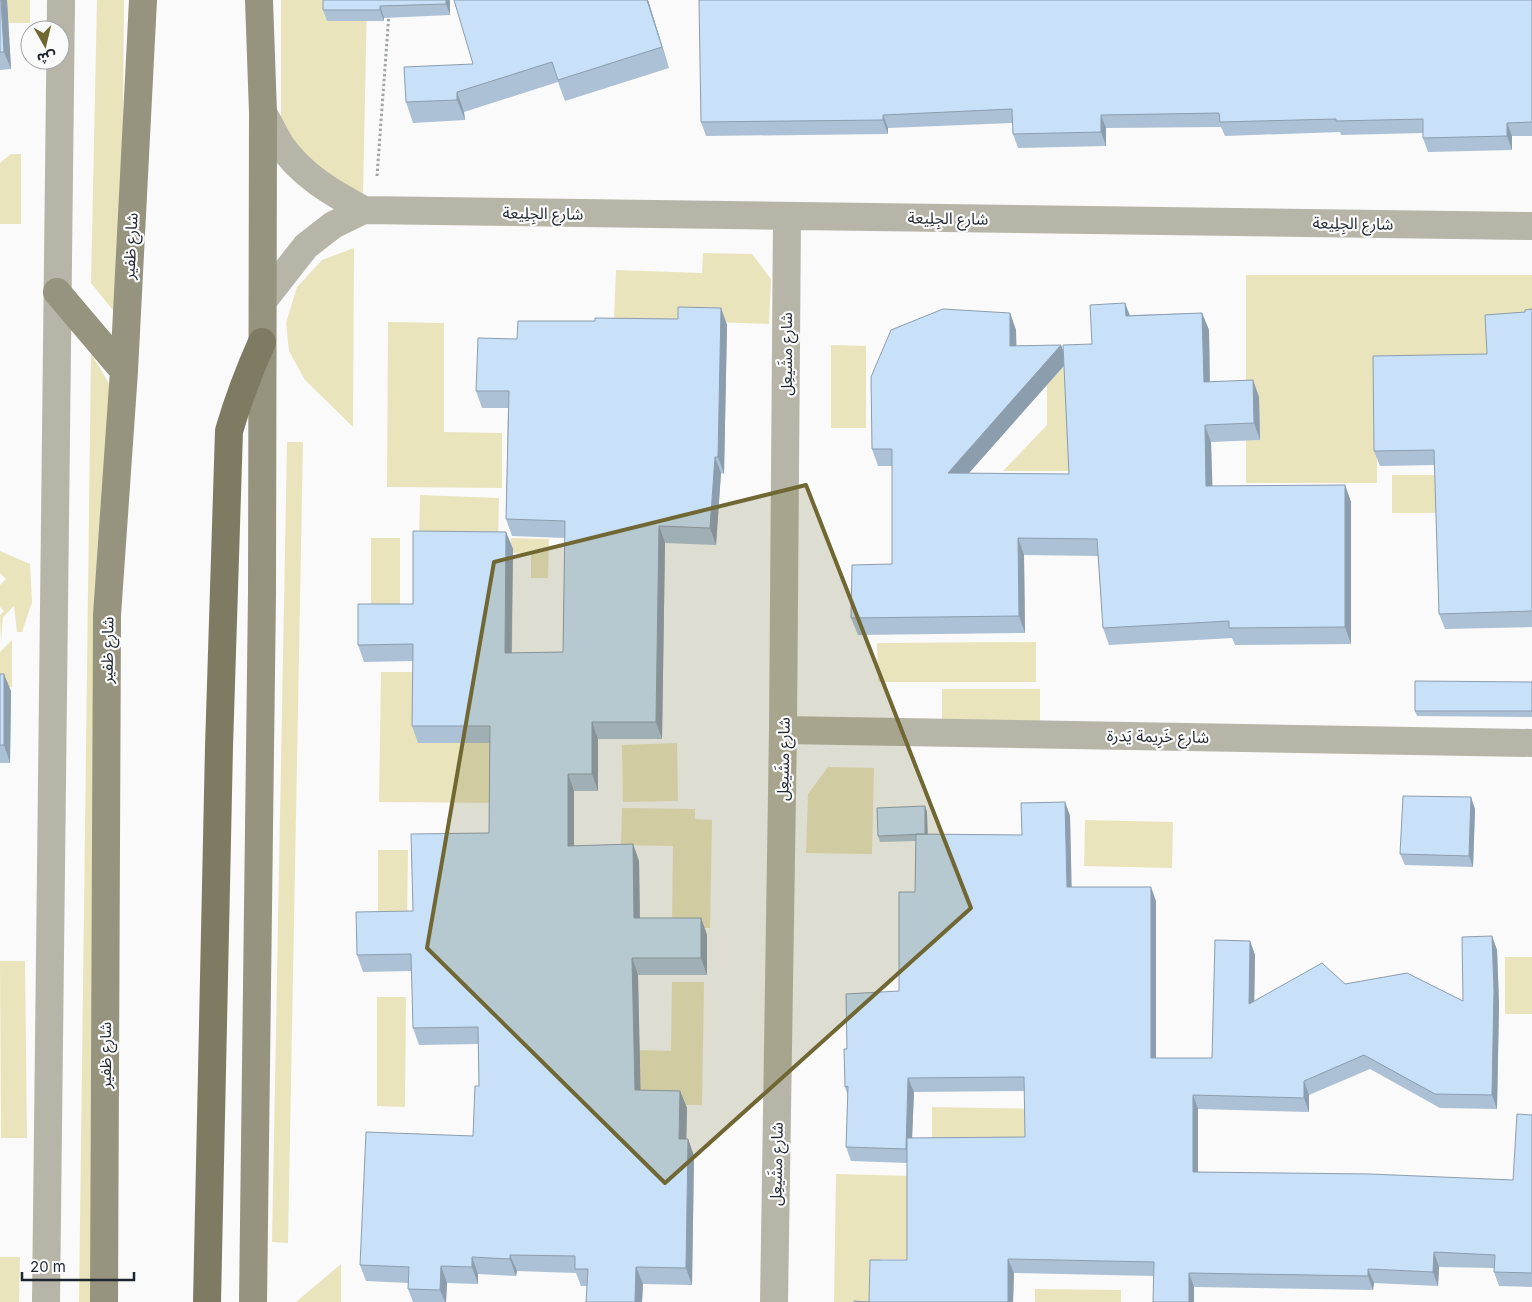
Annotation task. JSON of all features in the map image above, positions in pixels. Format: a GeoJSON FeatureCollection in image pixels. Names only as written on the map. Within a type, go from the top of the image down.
{"type":"FeatureCollection","features":[{"type":"Feature","properties":{"kind":"main road","name":"شارع ظفير"},"geometry":{"type":"LineString","coordinates":[[104,1302],[108,615],[124,371],[143,0]]}},
{"type":"Feature","properties":{"kind":"main road"},"geometry":{"type":"LineString","coordinates":[[253,1302],[262,593],[263,113],[258,0]]}},
{"type":"Feature","properties":{"kind":"main road"},"geometry":{"type":"LineString","coordinates":[[57,292],[124,371]]}},
{"type":"Feature","properties":{"kind":"main road"},"geometry":{"type":"LineString","coordinates":[[206,1302],[219,746],[229,431],[237,402],[262,342]]}},
{"type":"Feature","properties":{"kind":"street"},"geometry":{"type":"LineString","coordinates":[[46,1302],[61,0]]}},
{"type":"Feature","properties":{"kind":"street","name":"شارع الجِلِيعة"},"geometry":{"type":"LineString","coordinates":[[263,113],[281,144],[304,171],[333,194],[369,210],[1532,226]]}},
{"type":"Feature","properties":{"kind":"street","name":"شارع الجِلِيعة"},"geometry":{"type":"LineString","coordinates":[[263,301],[306,246],[333,225],[369,210]]}},
{"type":"Feature","properties":{"kind":"street","name":"شارع مشَيعِل"},"geometry":{"type":"LineString","coordinates":[[774,1302],[783,730],[787,216]]}},
{"type":"Feature","properties":{"kind":"street","name":"شارع خَرِيمة يَدرة"},"geometry":{"type":"LineString","coordinates":[[783,730],[1532,743]]}},
{"type":"Feature","properties":{"kind":"path"},"geometry":{"type":"LineString","coordinates":[[369,210],[383,108],[389,8]]}},
{"type":"Feature","properties":{"kind":"highlighted area"},"geometry":{"type":"Polygon","coordinates":[[[806,485],[971,908],[665,1183],[427,948],[494,562],[806,485]]]}},
{"type":"Feature","properties":{"kind":"shaded area"},"geometry":{"type":"Polygon","coordinates":[[[0,0],[30,0],[30,20],[20,20],[20,23],[0,23],[0,0]]]}},
{"type":"Feature","properties":{"kind":"shaded area"},"geometry":{"type":"Polygon","coordinates":[[[97,0],[124,0],[121,320],[91,283],[97,0]]]}},
{"type":"Feature","properties":{"kind":"shaded area"},"geometry":{"type":"Polygon","coordinates":[[[281,0],[367,0],[363,196],[324,196],[281,140],[281,0]]]}},
{"type":"Feature","properties":{"kind":"shaded area"},"geometry":{"type":"Polygon","coordinates":[[[11,154],[21,154],[21,224],[0,224],[0,163],[11,154]]]}},
{"type":"Feature","properties":{"kind":"shaded area"},"geometry":{"type":"Polygon","coordinates":[[[354,248],[353,427],[305,380],[289,351],[286,323],[297,287],[322,260],[354,248]]]}},
{"type":"Feature","properties":{"kind":"shaded area"},"geometry":{"type":"Polygon","coordinates":[[[703,253],[752,254],[771,279],[769,324],[614,319],[616,270],[702,273],[703,253]]]}},
{"type":"Feature","properties":{"kind":"shaded area"},"geometry":{"type":"Polygon","coordinates":[[[1246,275],[1532,275],[1532,370],[1377,369],[1377,483],[1246,483],[1246,275]]]}},
{"type":"Feature","properties":{"kind":"shaded area"},"geometry":{"type":"Polygon","coordinates":[[[388,322],[444,323],[444,432],[502,433],[502,488],[387,487],[388,322]]]}},
{"type":"Feature","properties":{"kind":"shaded area"},"geometry":{"type":"Polygon","coordinates":[[[831,345],[866,346],[866,428],[831,428],[831,345]]]}},
{"type":"Feature","properties":{"kind":"shaded area"},"geometry":{"type":"Polygon","coordinates":[[[91,353],[121,404],[112,1302],[79,1302],[91,353]]]}},
{"type":"Feature","properties":{"kind":"shaded area"},"geometry":{"type":"Polygon","coordinates":[[[1047,364],[1073,365],[1072,471],[1003,471],[1047,425],[1047,364]]]}},
{"type":"Feature","properties":{"kind":"shaded area"},"geometry":{"type":"Polygon","coordinates":[[[287,442],[303,442],[288,1243],[272,1242],[287,442]]]}},
{"type":"Feature","properties":{"kind":"shaded area"},"geometry":{"type":"Polygon","coordinates":[[[1392,475],[1532,475],[1532,513],[1392,513],[1392,475]]]}},
{"type":"Feature","properties":{"kind":"shaded area"},"geometry":{"type":"Polygon","coordinates":[[[420,495],[499,498],[498,544],[419,542],[420,495]]]}},
{"type":"Feature","properties":{"kind":"shaded area"},"geometry":{"type":"Polygon","coordinates":[[[371,538],[400,538],[400,609],[371,609],[371,538]]]}},
{"type":"Feature","properties":{"kind":"shaded area"},"geometry":{"type":"Polygon","coordinates":[[[511,538],[549,539],[548,578],[531,578],[531,554],[510,553],[511,538]]]}},
{"type":"Feature","properties":{"kind":"shaded area"},"geometry":{"type":"Polygon","coordinates":[[[0,551],[30,564],[32,602],[22,632],[17,632],[14,606],[3,617],[1,641],[0,615],[4,611],[0,607],[0,585],[6,579],[0,573],[0,551]]]}},
{"type":"Feature","properties":{"kind":"shaded area"},"geometry":{"type":"Polygon","coordinates":[[[12,640],[12,687],[0,687],[0,652],[12,640]]]}},
{"type":"Feature","properties":{"kind":"shaded area"},"geometry":{"type":"Polygon","coordinates":[[[1036,642],[1036,682],[878,682],[877,643],[1036,642]]]}},
{"type":"Feature","properties":{"kind":"shaded area"},"geometry":{"type":"Polygon","coordinates":[[[381,672],[428,672],[520,736],[500,803],[379,802],[381,672]]]}},
{"type":"Feature","properties":{"kind":"shaded area"},"geometry":{"type":"Polygon","coordinates":[[[942,689],[1040,689],[1040,726],[942,726],[942,689]]]}},
{"type":"Feature","properties":{"kind":"shaded area"},"geometry":{"type":"Polygon","coordinates":[[[677,743],[678,801],[623,802],[622,745],[677,743]]]}},
{"type":"Feature","properties":{"kind":"shaded area"},"geometry":{"type":"Polygon","coordinates":[[[828,767],[874,768],[872,854],[806,853],[808,794],[828,767]]]}},
{"type":"Feature","properties":{"kind":"shaded area"},"geometry":{"type":"Polygon","coordinates":[[[622,808],[695,809],[695,819],[712,820],[710,928],[672,927],[673,846],[621,845],[622,808]]]}},
{"type":"Feature","properties":{"kind":"shaded area"},"geometry":{"type":"Polygon","coordinates":[[[1085,820],[1173,822],[1172,868],[1084,866],[1085,820]]]}},
{"type":"Feature","properties":{"kind":"shaded area"},"geometry":{"type":"Polygon","coordinates":[[[378,850],[408,850],[407,927],[378,927],[378,850]]]}},
{"type":"Feature","properties":{"kind":"shaded area"},"geometry":{"type":"Polygon","coordinates":[[[1505,957],[1532,957],[1532,1014],[1505,1014],[1505,957]]]}},
{"type":"Feature","properties":{"kind":"shaded area"},"geometry":{"type":"Polygon","coordinates":[[[0,961],[25,961],[27,1138],[1,1138],[0,961]]]}},
{"type":"Feature","properties":{"kind":"shaded area"},"geometry":{"type":"Polygon","coordinates":[[[672,982],[704,982],[702,1105],[636,1104],[637,1050],[671,1051],[672,982]]]}},
{"type":"Feature","properties":{"kind":"shaded area"},"geometry":{"type":"Polygon","coordinates":[[[377,997],[406,997],[405,1107],[377,1106],[377,997]]]}},
{"type":"Feature","properties":{"kind":"shaded area"},"geometry":{"type":"Polygon","coordinates":[[[932,1107],[1047,1109],[1046,1196],[932,1144],[932,1107]]]}},
{"type":"Feature","properties":{"kind":"shaded area"},"geometry":{"type":"Polygon","coordinates":[[[836,1174],[912,1176],[910,1259],[881,1259],[880,1302],[834,1302],[836,1174]]]}},
{"type":"Feature","properties":{"kind":"shaded area"},"geometry":{"type":"Polygon","coordinates":[[[0,1257],[20,1257],[19,1302],[0,1302],[0,1257]]]}},
{"type":"Feature","properties":{"kind":"shaded area"},"geometry":{"type":"Polygon","coordinates":[[[341,1264],[341,1302],[296,1302],[341,1264]]]}},
{"type":"Feature","properties":{"kind":"shaded area"},"geometry":{"type":"Polygon","coordinates":[[[1035,1289],[1121,1290],[1121,1302],[1035,1302],[1035,1289]]]}},
{"type":"Feature","properties":{"kind":"building"},"geometry":{"type":"Polygon","coordinates":[[[1,0],[4,52],[0,52],[1,0]]]}},
{"type":"Feature","properties":{"kind":"building"},"geometry":{"type":"Polygon","coordinates":[[[323,0],[446,0],[446,4],[380,6],[380,10],[323,10],[323,0]]]}},
{"type":"Feature","properties":{"kind":"building"},"geometry":{"type":"Polygon","coordinates":[[[454,0],[647,0],[662,47],[558,80],[552,62],[457,92],[457,100],[406,102],[404,67],[473,64],[454,0]]]}},
{"type":"Feature","properties":{"kind":"building"},"geometry":{"type":"Polygon","coordinates":[[[699,0],[1532,0],[1532,122],[1507,123],[1507,136],[1423,138],[1423,119],[1220,122],[1219,113],[1101,115],[1101,132],[1013,134],[1012,109],[883,115],[883,120],[701,122],[699,0]]]}},
{"type":"Feature","properties":{"kind":"building"},"geometry":{"type":"Polygon","coordinates":[[[1125,303],[1126,316],[1202,313],[1204,382],[1253,380],[1254,423],[1205,425],[1206,486],[1345,485],[1345,627],[1229,628],[1229,621],[1103,628],[1097,539],[1018,538],[1019,616],[851,618],[852,565],[892,564],[892,449],[872,449],[871,377],[891,330],[943,309],[1010,313],[1010,346],[1061,345],[948,473],[1069,474],[1063,345],[1092,344],[1090,305],[1125,303]]]}},
{"type":"Feature","properties":{"kind":"building"},"geometry":{"type":"Polygon","coordinates":[[[678,307],[721,308],[718,457],[715,457],[710,528],[659,526],[656,722],[592,722],[592,774],[568,774],[568,846],[633,844],[634,918],[701,918],[701,958],[632,958],[635,1090],[680,1091],[679,1139],[688,1139],[686,1268],[636,1267],[635,1302],[586,1302],[588,1269],[575,1269],[575,1256],[510,1255],[510,1259],[472,1257],[472,1267],[441,1266],[440,1290],[408,1289],[409,1267],[360,1265],[366,1132],[473,1136],[475,1086],[479,1086],[478,1027],[413,1028],[411,954],[357,955],[356,912],[413,911],[411,834],[489,833],[490,726],[412,726],[413,644],[358,645],[358,604],[413,604],[413,531],[506,532],[505,653],[563,652],[565,521],[506,519],[509,391],[476,391],[478,338],[517,339],[518,321],[595,321],[595,318],[678,319],[678,307]]]}},
{"type":"Feature","properties":{"kind":"building"},"geometry":{"type":"Polygon","coordinates":[[[1532,309],[1532,611],[1439,614],[1434,450],[1374,451],[1373,356],[1487,354],[1485,315],[1525,312],[1525,310],[1532,309]]]}},
{"type":"Feature","properties":{"kind":"building"},"geometry":{"type":"Polygon","coordinates":[[[0,674],[4,674],[4,745],[0,745],[0,674]]]}},
{"type":"Feature","properties":{"kind":"building"},"geometry":{"type":"Polygon","coordinates":[[[1415,681],[1532,682],[1532,711],[1415,711],[1415,681]]]}},
{"type":"Feature","properties":{"kind":"building"},"geometry":{"type":"Polygon","coordinates":[[[1403,796],[1471,797],[1469,856],[1400,854],[1403,796]]]}},
{"type":"Feature","properties":{"kind":"building"},"geometry":{"type":"Polygon","coordinates":[[[1065,802],[1067,887],[1151,887],[1151,1058],[1212,1058],[1215,940],[1250,941],[1249,1004],[1322,963],[1345,984],[1407,973],[1463,1001],[1462,937],[1492,936],[1494,990],[1492,1095],[1435,1094],[1364,1055],[1304,1081],[1304,1098],[1193,1095],[1193,1172],[1370,1174],[1513,1180],[1517,1114],[1532,1115],[1532,1273],[1494,1272],[1495,1255],[1434,1252],[1433,1272],[1368,1269],[1368,1276],[1189,1273],[1189,1302],[1153,1302],[1154,1262],[1008,1259],[1008,1302],[869,1302],[870,1260],[907,1260],[907,1138],[1025,1137],[1024,1077],[908,1078],[906,1149],[846,1147],[848,1086],[845,1087],[844,1049],[847,1049],[846,994],[899,991],[899,892],[915,892],[916,834],[1022,835],[1021,803],[1065,802]]]}},
{"type":"Feature","properties":{"kind":"building"},"geometry":{"type":"Polygon","coordinates":[[[925,806],[925,834],[878,836],[877,808],[925,806]]]}}]}
